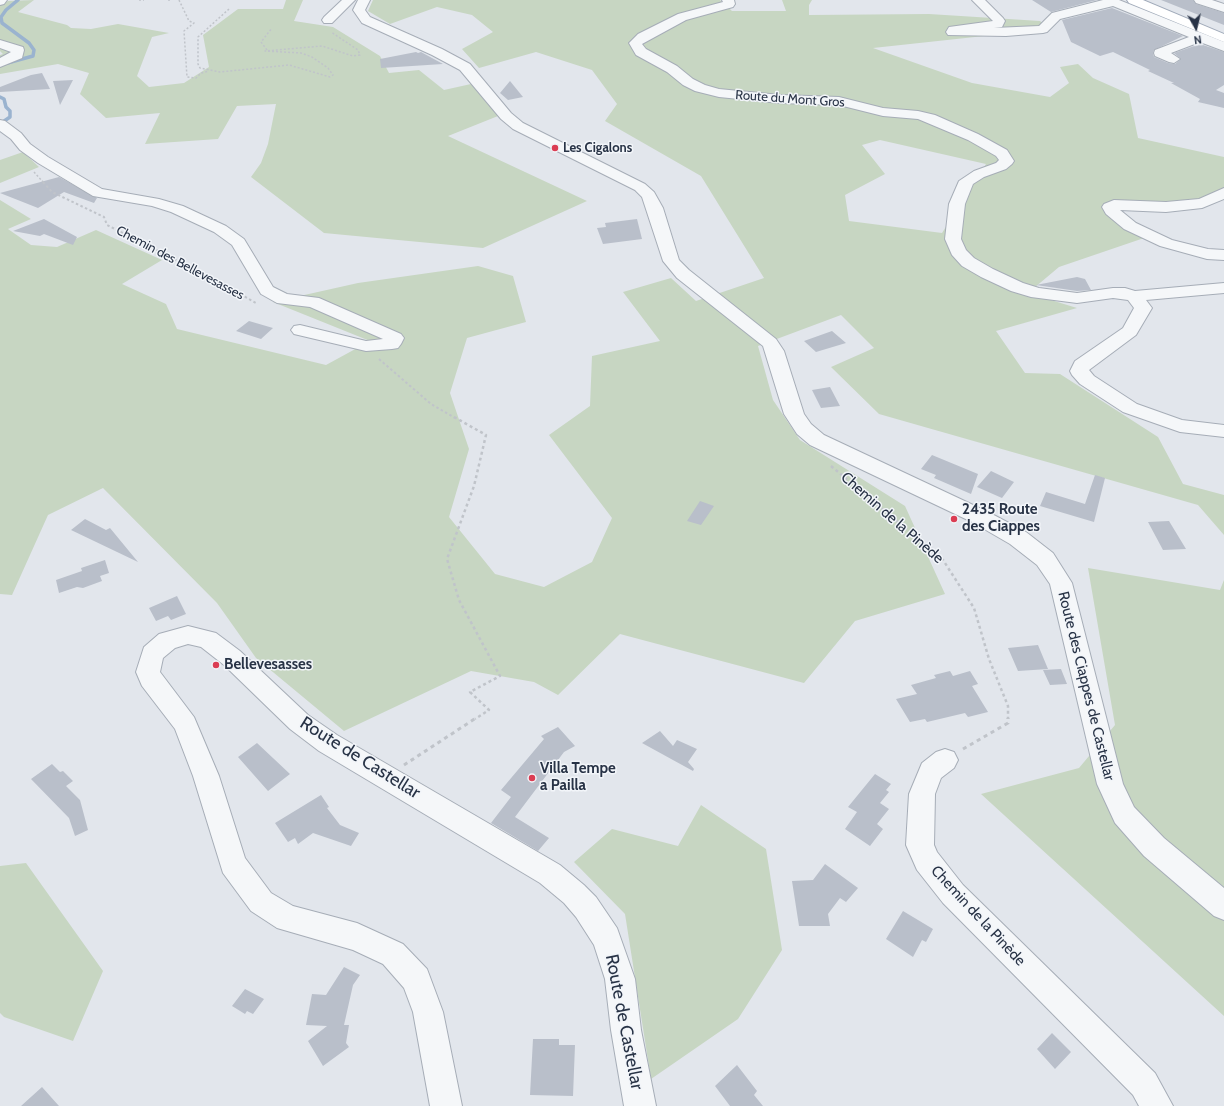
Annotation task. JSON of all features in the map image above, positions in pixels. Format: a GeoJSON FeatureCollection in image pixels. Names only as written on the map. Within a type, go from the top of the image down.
{"type":"FeatureCollection","features":[{"type":"Feature","properties":{"kind":"main road"},"geometry":{"type":"LineString","coordinates":[[1132,0],[1224,38]]}},
{"type":"Feature","properties":{"kind":"street"},"geometry":{"type":"LineString","coordinates":[[328,20],[349,0]]}},
{"type":"Feature","properties":{"kind":"street","name":"Route des Ciappes de Castellar"},"geometry":{"type":"LineString","coordinates":[[364,0],[359,10],[366,20],[437,52],[465,67],[506,116],[518,126],[640,187],[648,195],[655,208],[671,261],[683,274],[770,343],[776,351],[794,414],[804,429],[811,436],[838,452],[980,517],[1018,538],[1045,559],[1061,583],[1110,784],[1124,815],[1154,847],[1224,906]]}},
{"type":"Feature","properties":{"kind":"street","name":"Route du Mont Gros"},"geometry":{"type":"LineString","coordinates":[[728,0],[729,4],[682,18],[642,37],[635,43],[641,52],[672,69],[688,82],[700,88],[719,93],[839,102],[883,112],[918,115],[930,118],[993,146],[1002,153],[1007,161],[1001,166],[978,174],[967,181],[957,204],[953,239],[958,252],[968,262],[987,273],[1017,288],[1037,293],[1077,298],[1113,292],[1125,293],[1134,296]]}},
{"type":"Feature","properties":{"kind":"street"},"geometry":{"type":"LineString","coordinates":[[978,0],[987,7],[999,21],[998,24],[953,30],[952,32],[1043,30],[1056,16],[1112,1],[1224,47]]}},
{"type":"Feature","properties":{"kind":"street"},"geometry":{"type":"LineString","coordinates":[[1200,0],[1224,8]]}},
{"type":"Feature","properties":{"kind":"street"},"geometry":{"type":"LineString","coordinates":[[1174,59],[1160,53],[1200,37]]}},
{"type":"Feature","properties":{"kind":"street"},"geometry":{"type":"LineString","coordinates":[[0,44],[18,50],[17,55],[0,63]]}},
{"type":"Feature","properties":{"kind":"street","name":"Chemin des Bellevesasses"},"geometry":{"type":"LineString","coordinates":[[2,126],[43,160],[98,193],[160,203],[177,209],[220,229],[238,242],[264,298],[313,302],[395,338],[392,344],[366,346],[300,330]]}},
{"type":"Feature","properties":{"kind":"street"},"geometry":{"type":"LineString","coordinates":[[1224,193],[1202,203],[1166,207],[1114,205],[1110,207],[1112,211],[1130,226],[1166,243],[1207,254],[1224,255]]}},
{"type":"Feature","properties":{"kind":"street"},"geometry":{"type":"LineString","coordinates":[[249,283],[262,294],[266,293],[264,298]]}},
{"type":"Feature","properties":{"kind":"street"},"geometry":{"type":"LineString","coordinates":[[1134,296],[1224,288]]}},
{"type":"Feature","properties":{"kind":"street"},"geometry":{"type":"LineString","coordinates":[[1134,296],[1143,308],[1130,330],[1082,365],[1079,371],[1087,380],[1130,408],[1180,426],[1224,432]]}},
{"type":"Feature","properties":{"kind":"street","name":"Route de Castellar"},"geometry":{"type":"LineString","coordinates":[[446,1106],[428,1012],[416,979],[394,954],[357,937],[287,918],[261,902],[233,864],[206,776],[185,724],[151,679],[148,672],[152,654],[167,641],[188,636],[208,640],[232,658],[299,722],[328,743],[550,874],[574,894],[586,907],[607,938],[620,979],[626,1030],[640,1106]]}},
{"type":"Feature","properties":{"kind":"street","name":"Chemin de la Pinède"},"geometry":{"type":"LineString","coordinates":[[945,760],[931,771],[922,794],[920,845],[927,861],[953,894],[1144,1084],[1158,1106]]}},
{"type":"Feature","properties":{"kind":"path"},"geometry":{"type":"LineString","coordinates":[[139,0],[144,0]]}},
{"type":"Feature","properties":{"kind":"path"},"geometry":{"type":"LineString","coordinates":[[179,0],[181,1],[189,21],[194,23],[184,31],[187,77],[196,78],[209,71]]}},
{"type":"Feature","properties":{"kind":"path"},"geometry":{"type":"LineString","coordinates":[[229,9],[198,37],[198,64],[200,68],[209,71],[232,71],[267,66],[289,65],[322,76],[330,77],[334,75],[328,68],[301,53],[265,51],[267,50],[261,42],[272,28]]}},
{"type":"Feature","properties":{"kind":"path"},"geometry":{"type":"LineString","coordinates":[[267,50],[322,46],[354,56],[360,55],[358,50],[346,40],[325,28],[324,24],[328,20]]}},
{"type":"Feature","properties":{"kind":"path","name":"Chemin des Bellevesasses"},"geometry":{"type":"LineString","coordinates":[[31,168],[52,192],[104,217],[107,225],[214,279],[264,298]]}},
{"type":"Feature","properties":{"kind":"path"},"geometry":{"type":"LineString","coordinates":[[366,346],[431,404],[486,435],[474,486],[447,559],[460,600],[500,676],[470,692],[489,710],[399,768]]}},
{"type":"Feature","properties":{"kind":"path","name":"Chemin de la Pinède"},"geometry":{"type":"LineString","coordinates":[[811,436],[821,458],[943,560],[974,608],[989,659],[1008,706],[1008,723],[945,760]]}},
{"type":"Feature","properties":{"kind":"green space"},"geometry":{"type":"Polygon","coordinates":[[[34,0],[18,12],[67,25],[71,28],[91,29],[118,24],[169,33],[152,37],[137,76],[149,87],[184,83],[209,67],[203,35],[238,9],[283,9],[286,0],[303,0],[294,21],[333,27],[380,56],[389,73],[419,70],[444,90],[471,84],[498,116],[448,136],[587,201],[483,248],[324,233],[251,177],[261,163],[268,144],[276,104],[237,106],[218,139],[145,144],[160,113],[106,118],[80,94],[89,73],[58,64],[0,74],[0,55],[3,54],[0,51],[0,5],[8,1],[34,0]]]}},
{"type":"Feature","properties":{"kind":"green space"},"geometry":{"type":"Polygon","coordinates":[[[373,0],[720,0],[732,11],[786,11],[782,0],[812,0],[809,5],[809,15],[929,14],[1040,21],[1049,29],[873,48],[972,83],[1050,97],[1069,83],[1060,67],[1078,64],[1093,78],[1129,94],[1138,138],[1224,157],[1224,198],[1219,200],[1107,213],[1147,237],[1059,267],[1028,293],[1077,308],[996,331],[1025,373],[1060,374],[1158,437],[1183,484],[1224,495],[1224,535],[1198,505],[879,414],[831,367],[874,348],[841,315],[758,346],[773,400],[800,440],[905,506],[945,594],[855,621],[804,683],[620,634],[558,695],[534,682],[471,671],[344,731],[256,658],[217,603],[103,488],[48,515],[12,595],[0,594],[0,200],[31,219],[8,229],[31,245],[57,247],[96,230],[162,260],[122,284],[166,304],[177,329],[326,365],[370,341],[273,302],[358,283],[478,266],[513,276],[526,322],[467,338],[450,393],[469,449],[449,517],[495,574],[544,587],[592,562],[612,518],[549,435],[590,406],[592,356],[660,341],[623,292],[671,278],[696,301],[764,278],[701,176],[605,121],[617,104],[592,70],[536,52],[479,68],[462,49],[493,32],[472,15],[437,7],[390,24],[368,11],[373,0]],[[880,140],[862,145],[885,174],[845,195],[849,221],[942,233],[986,164],[880,140]]]}},
{"type":"Feature","properties":{"kind":"green space"},"geometry":{"type":"Polygon","coordinates":[[[23,152],[39,167],[0,183],[0,160],[23,152]]]}},
{"type":"Feature","properties":{"kind":"green space"},"geometry":{"type":"Polygon","coordinates":[[[1088,568],[1220,590],[1224,580],[1224,1016],[981,794],[1079,768],[1115,725],[1088,568]]]}},
{"type":"Feature","properties":{"kind":"green space"},"geometry":{"type":"Polygon","coordinates":[[[701,805],[766,849],[782,950],[738,1019],[651,1079],[625,914],[574,862],[612,829],[678,846],[701,805]]]}},
{"type":"Feature","properties":{"kind":"green space"},"geometry":{"type":"Polygon","coordinates":[[[26,863],[103,971],[73,1041],[4,1017],[0,1013],[0,866],[26,863]]]}},
{"type":"Feature","properties":{"kind":"building"},"geometry":{"type":"Polygon","coordinates":[[[1032,0],[1097,0],[1051,12],[1032,0]]]}},
{"type":"Feature","properties":{"kind":"building"},"geometry":{"type":"Polygon","coordinates":[[[1161,0],[1193,0],[1196,4],[1224,13],[1224,25],[1161,0]]]}},
{"type":"Feature","properties":{"kind":"building"},"geometry":{"type":"Polygon","coordinates":[[[1112,8],[1183,36],[1154,50],[1154,57],[1168,63],[1175,64],[1181,59],[1174,53],[1200,44],[1224,52],[1224,85],[1216,90],[1224,93],[1224,108],[1198,102],[1200,99],[1171,83],[1174,83],[1113,52],[1100,56],[1071,42],[1062,20],[1112,8]]]}},
{"type":"Feature","properties":{"kind":"building"},"geometry":{"type":"Polygon","coordinates":[[[421,52],[443,64],[381,68],[380,59],[421,52]]]}},
{"type":"Feature","properties":{"kind":"building"},"geometry":{"type":"Polygon","coordinates":[[[42,73],[50,89],[0,92],[0,87],[31,75],[42,73]]]}},
{"type":"Feature","properties":{"kind":"building"},"geometry":{"type":"Polygon","coordinates":[[[73,80],[60,105],[53,81],[73,80]]]}},
{"type":"Feature","properties":{"kind":"building"},"geometry":{"type":"Polygon","coordinates":[[[510,81],[523,97],[508,100],[500,93],[510,81]]]}},
{"type":"Feature","properties":{"kind":"building"},"geometry":{"type":"Polygon","coordinates":[[[59,177],[97,198],[94,203],[64,192],[38,208],[0,193],[59,177]]]}},
{"type":"Feature","properties":{"kind":"building"},"geometry":{"type":"Polygon","coordinates":[[[44,219],[77,237],[73,245],[44,234],[40,236],[13,231],[44,219]]]}},
{"type":"Feature","properties":{"kind":"building"},"geometry":{"type":"Polygon","coordinates":[[[637,219],[642,239],[603,244],[597,228],[606,227],[605,223],[637,219]]]}},
{"type":"Feature","properties":{"kind":"building"},"geometry":{"type":"Polygon","coordinates":[[[1077,277],[1085,279],[1091,290],[1077,291],[1036,285],[1077,277]]]}},
{"type":"Feature","properties":{"kind":"building"},"geometry":{"type":"Polygon","coordinates":[[[249,321],[273,328],[261,339],[236,331],[249,321]]]}},
{"type":"Feature","properties":{"kind":"building"},"geometry":{"type":"Polygon","coordinates":[[[832,331],[846,343],[816,352],[804,341],[832,331]]]}},
{"type":"Feature","properties":{"kind":"building"},"geometry":{"type":"Polygon","coordinates":[[[830,387],[840,406],[821,408],[812,390],[830,387]]]}},
{"type":"Feature","properties":{"kind":"building"},"geometry":{"type":"Polygon","coordinates":[[[932,455],[978,474],[971,494],[934,478],[936,475],[921,469],[932,455]]]}},
{"type":"Feature","properties":{"kind":"building"},"geometry":{"type":"Polygon","coordinates":[[[991,471],[1014,482],[1002,498],[977,487],[991,471]]]}},
{"type":"Feature","properties":{"kind":"building"},"geometry":{"type":"Polygon","coordinates":[[[1095,475],[1105,478],[1094,522],[1040,506],[1046,492],[1085,504],[1095,475]]]}},
{"type":"Feature","properties":{"kind":"building"},"geometry":{"type":"Polygon","coordinates":[[[700,501],[714,506],[701,525],[687,521],[700,501]]]}},
{"type":"Feature","properties":{"kind":"building"},"geometry":{"type":"Polygon","coordinates":[[[85,519],[106,530],[110,528],[138,562],[71,530],[85,519]]]}},
{"type":"Feature","properties":{"kind":"building"},"geometry":{"type":"Polygon","coordinates":[[[1169,521],[1186,549],[1163,550],[1148,522],[1169,521]]]}},
{"type":"Feature","properties":{"kind":"building"},"geometry":{"type":"Polygon","coordinates":[[[105,560],[109,573],[100,576],[102,581],[83,588],[77,587],[59,593],[56,580],[82,571],[81,568],[105,560]]]}},
{"type":"Feature","properties":{"kind":"building"},"geometry":{"type":"Polygon","coordinates":[[[177,596],[186,614],[171,620],[168,616],[156,621],[149,608],[177,596]]]}},
{"type":"Feature","properties":{"kind":"building"},"geometry":{"type":"Polygon","coordinates":[[[1038,645],[1048,669],[1018,671],[1008,648],[1038,645]]]}},
{"type":"Feature","properties":{"kind":"building"},"geometry":{"type":"Polygon","coordinates":[[[1061,669],[1067,684],[1050,685],[1043,670],[1061,669]]]}},
{"type":"Feature","properties":{"kind":"building"},"geometry":{"type":"Polygon","coordinates":[[[950,671],[953,676],[970,671],[978,684],[972,686],[988,712],[968,717],[965,713],[927,722],[925,719],[910,722],[896,699],[917,694],[911,685],[936,678],[934,675],[950,671]]]}},
{"type":"Feature","properties":{"kind":"building"},"geometry":{"type":"Polygon","coordinates":[[[558,727],[575,746],[564,752],[515,817],[549,838],[538,851],[491,823],[511,797],[501,790],[544,739],[541,736],[558,727]]]}},
{"type":"Feature","properties":{"kind":"building"},"geometry":{"type":"Polygon","coordinates":[[[660,731],[673,746],[677,740],[697,749],[688,762],[694,769],[693,771],[642,743],[660,731]]]}},
{"type":"Feature","properties":{"kind":"building"},"geometry":{"type":"Polygon","coordinates":[[[257,743],[290,774],[268,791],[238,757],[257,743]]]}},
{"type":"Feature","properties":{"kind":"building"},"geometry":{"type":"Polygon","coordinates":[[[52,764],[60,772],[63,771],[73,781],[66,786],[80,800],[88,830],[75,836],[69,818],[31,779],[52,764]]]}},
{"type":"Feature","properties":{"kind":"building"},"geometry":{"type":"Polygon","coordinates":[[[875,774],[891,784],[886,790],[889,792],[880,803],[889,809],[877,824],[883,829],[870,846],[845,829],[857,812],[848,807],[875,774]]]}},
{"type":"Feature","properties":{"kind":"building"},"geometry":{"type":"Polygon","coordinates":[[[321,795],[329,807],[327,808],[340,825],[359,833],[351,846],[313,833],[298,844],[295,838],[288,842],[275,823],[321,795]]]}},
{"type":"Feature","properties":{"kind":"building"},"geometry":{"type":"Polygon","coordinates":[[[825,864],[858,888],[846,902],[840,898],[828,914],[830,926],[799,926],[792,881],[813,880],[825,864]]]}},
{"type":"Feature","properties":{"kind":"building"},"geometry":{"type":"Polygon","coordinates":[[[903,911],[933,929],[926,942],[922,940],[913,957],[886,939],[903,911]]]}},
{"type":"Feature","properties":{"kind":"building"},"geometry":{"type":"Polygon","coordinates":[[[344,967],[360,975],[353,985],[344,1025],[349,1025],[346,1043],[349,1047],[323,1066],[308,1041],[327,1026],[306,1025],[312,994],[326,995],[344,967]]]}},
{"type":"Feature","properties":{"kind":"building"},"geometry":{"type":"Polygon","coordinates":[[[245,989],[264,999],[253,1014],[247,1011],[245,1014],[232,1006],[245,989]]]}},
{"type":"Feature","properties":{"kind":"building"},"geometry":{"type":"Polygon","coordinates":[[[1052,1033],[1071,1052],[1055,1069],[1037,1049],[1052,1033]]]}},
{"type":"Feature","properties":{"kind":"building"},"geometry":{"type":"Polygon","coordinates":[[[533,1039],[559,1039],[559,1045],[575,1045],[573,1096],[530,1095],[533,1039]]]}},
{"type":"Feature","properties":{"kind":"building"},"geometry":{"type":"Polygon","coordinates":[[[737,1065],[757,1091],[754,1095],[763,1106],[730,1106],[715,1086],[737,1065]]]}},
{"type":"Feature","properties":{"kind":"building"},"geometry":{"type":"Polygon","coordinates":[[[42,1087],[59,1106],[21,1106],[42,1087]]]}},
{"type":"Feature","properties":{"kind":"waterway"},"geometry":{"type":"LineString","coordinates":[[0,65],[33,56],[34,50],[29,43],[2,23],[1,17],[6,10],[18,0]]}},
{"type":"Feature","properties":{"kind":"waterway"},"geometry":{"type":"LineString","coordinates":[[0,97],[4,99],[6,107],[10,111],[10,117],[0,124]]}},
{"type":"Feature","properties":{"kind":"place","name":"Les Cigalons"},"geometry":{"type":"Point","coordinates":[555,148]}},
{"type":"Feature","properties":{"kind":"place","name":"2435 Route des Ciappes"},"geometry":{"type":"Point","coordinates":[954,519]}},
{"type":"Feature","properties":{"kind":"place","name":"Bellevesasses"},"geometry":{"type":"Point","coordinates":[216,665]}},
{"type":"Feature","properties":{"kind":"place","name":"Villa Tempe a Pailla"},"geometry":{"type":"Point","coordinates":[532,778]}}]}
